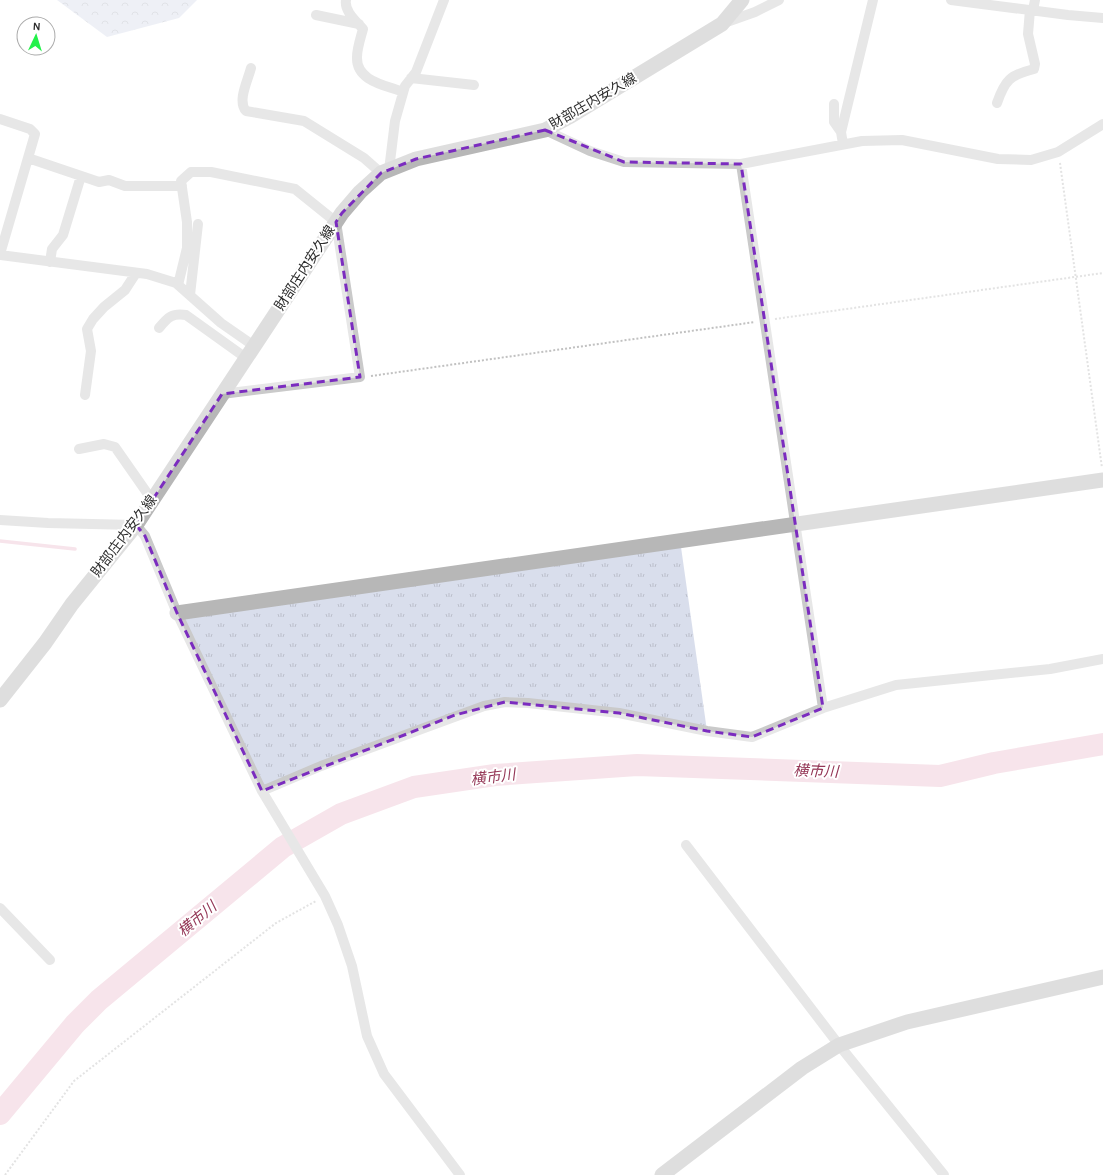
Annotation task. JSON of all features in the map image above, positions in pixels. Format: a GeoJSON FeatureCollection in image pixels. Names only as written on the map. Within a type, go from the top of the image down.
{"type":"FeatureCollection","features":[{"type":"Feature","properties":{"kind":"street"},"geometry":{"type":"LineString","coordinates":[[346,0],[345,5],[348,11],[363,29],[356,56],[358,69],[366,78],[403,92]]}},
{"type":"Feature","properties":{"kind":"street"},"geometry":{"type":"LineString","coordinates":[[251,68],[242,100],[243,107],[246,111],[304,122],[385,172],[404,86],[416,72],[444,0]]}},
{"type":"Feature","properties":{"kind":"street","name":"財部庄内安久線"},"geometry":{"type":"LineString","coordinates":[[0,700],[45,643],[72,604],[136,525],[336,222],[360,192],[385,172],[416,159],[545,130],[722,24],[742,0]]}},
{"type":"Feature","properties":{"kind":"street"},"geometry":{"type":"LineString","coordinates":[[722,24],[755,12],[779,0]]}},
{"type":"Feature","properties":{"kind":"street"},"geometry":{"type":"LineString","coordinates":[[843,144],[841,132],[873,0]]}},
{"type":"Feature","properties":{"kind":"street"},"geometry":{"type":"LineString","coordinates":[[952,0],[1033,6],[1103,18]]}},
{"type":"Feature","properties":{"kind":"street"},"geometry":{"type":"LineString","coordinates":[[997,103],[1002,88],[1010,78],[1034,69],[1035,64],[1028,34],[1033,6]]}},
{"type":"Feature","properties":{"kind":"street"},"geometry":{"type":"LineString","coordinates":[[316,15],[360,24]]}},
{"type":"Feature","properties":{"kind":"street"},"geometry":{"type":"LineString","coordinates":[[411,78],[474,85]]}},
{"type":"Feature","properties":{"kind":"street"},"geometry":{"type":"LineString","coordinates":[[834,104],[834,122],[841,132]]}},
{"type":"Feature","properties":{"kind":"street"},"geometry":{"type":"LineString","coordinates":[[0,119],[30,129],[35,134],[0,255],[147,274],[178,285],[221,323],[250,352]]}},
{"type":"Feature","properties":{"kind":"street"},"geometry":{"type":"LineString","coordinates":[[545,130],[590,151],[624,162],[741,164],[862,141],[902,140],[998,159],[1031,160],[1058,152],[1103,124]]}},
{"type":"Feature","properties":{"kind":"street"},"geometry":{"type":"LineString","coordinates":[[28,158],[99,182],[109,180],[125,186],[182,186]]}},
{"type":"Feature","properties":{"kind":"street"},"geometry":{"type":"LineString","coordinates":[[741,164],[822,708]]}},
{"type":"Feature","properties":{"kind":"street"},"geometry":{"type":"LineString","coordinates":[[178,285],[186,248],[187,222],[181,181],[191,172],[211,172],[295,189],[336,222],[360,377],[222,394]]}},
{"type":"Feature","properties":{"kind":"street"},"geometry":{"type":"LineString","coordinates":[[50,262],[52,249],[63,235],[81,176]]}},
{"type":"Feature","properties":{"kind":"street"},"geometry":{"type":"LineString","coordinates":[[190,295],[198,224]]}},
{"type":"Feature","properties":{"kind":"street"},"geometry":{"type":"LineString","coordinates":[[85,395],[91,351],[87,330],[92,319],[124,290],[136,273]]}},
{"type":"Feature","properties":{"kind":"street"},"geometry":{"type":"LineString","coordinates":[[159,328],[167,318],[175,313],[186,315],[250,352]]}},
{"type":"Feature","properties":{"kind":"street"},"geometry":{"type":"LineString","coordinates":[[79,449],[104,444],[115,447],[152,500]]}},
{"type":"Feature","properties":{"kind":"street"},"geometry":{"type":"LineString","coordinates":[[176,612],[1103,480]]}},
{"type":"Feature","properties":{"kind":"street"},"geometry":{"type":"LineString","coordinates":[[0,520],[48,523],[136,525],[145,536],[176,612],[262,791],[319,884],[338,925],[352,966],[367,1036],[384,1074],[460,1175]]}},
{"type":"Feature","properties":{"kind":"street"},"geometry":{"type":"LineString","coordinates":[[262,791],[455,715],[484,706],[505,702],[528,703],[619,713],[707,731],[752,737],[822,708],[896,685],[1050,669],[1103,659]]}},
{"type":"Feature","properties":{"kind":"street"},"geometry":{"type":"LineString","coordinates":[[686,846],[839,1044],[944,1175]]}},
{"type":"Feature","properties":{"kind":"street"},"geometry":{"type":"LineString","coordinates":[[0,908],[50,960]]}},
{"type":"Feature","properties":{"kind":"street"},"geometry":{"type":"LineString","coordinates":[[662,1175],[802,1068],[839,1044],[907,1022],[1103,977]]}},
{"type":"Feature","properties":{"kind":"path"},"geometry":{"type":"LineString","coordinates":[[1058,152],[1103,475]]}},
{"type":"Feature","properties":{"kind":"path"},"geometry":{"type":"LineString","coordinates":[[360,377],[1103,273]]}},
{"type":"Feature","properties":{"kind":"path"},"geometry":{"type":"LineString","coordinates":[[5,1175],[74,1081],[276,923],[325,896]]}},
{"type":"Feature","properties":{"kind":"highlighted area"},"geometry":{"type":"Polygon","coordinates":[[[545,130],[624,162],[741,164],[823,708],[752,737],[707,731],[619,713],[505,702],[455,715],[262,791],[177,613],[145,536],[136,525],[222,394],[360,377],[336,222],[342,213],[381,173],[416,159],[545,130]]]}},
{"type":"Feature","properties":{"kind":"green space"},"geometry":{"type":"Polygon","coordinates":[[[57,0],[197,0],[179,18],[107,37],[57,0]]]}},
{"type":"Feature","properties":{"kind":"green space"},"geometry":{"type":"Polygon","coordinates":[[[680,540],[707,731],[619,713],[505,702],[262,791],[177,613],[680,540]]]}},
{"type":"Feature","properties":{"kind":"waterway"},"geometry":{"type":"LineString","coordinates":[[0,541],[75,549]]}},
{"type":"Feature","properties":{"kind":"waterway","name":"横市川"},"geometry":{"type":"LineString","coordinates":[[0,1114],[75,1024],[99,1000],[283,847],[341,814],[414,787],[495,775],[637,765],[940,776],[994,763],[1103,744]]}}]}
